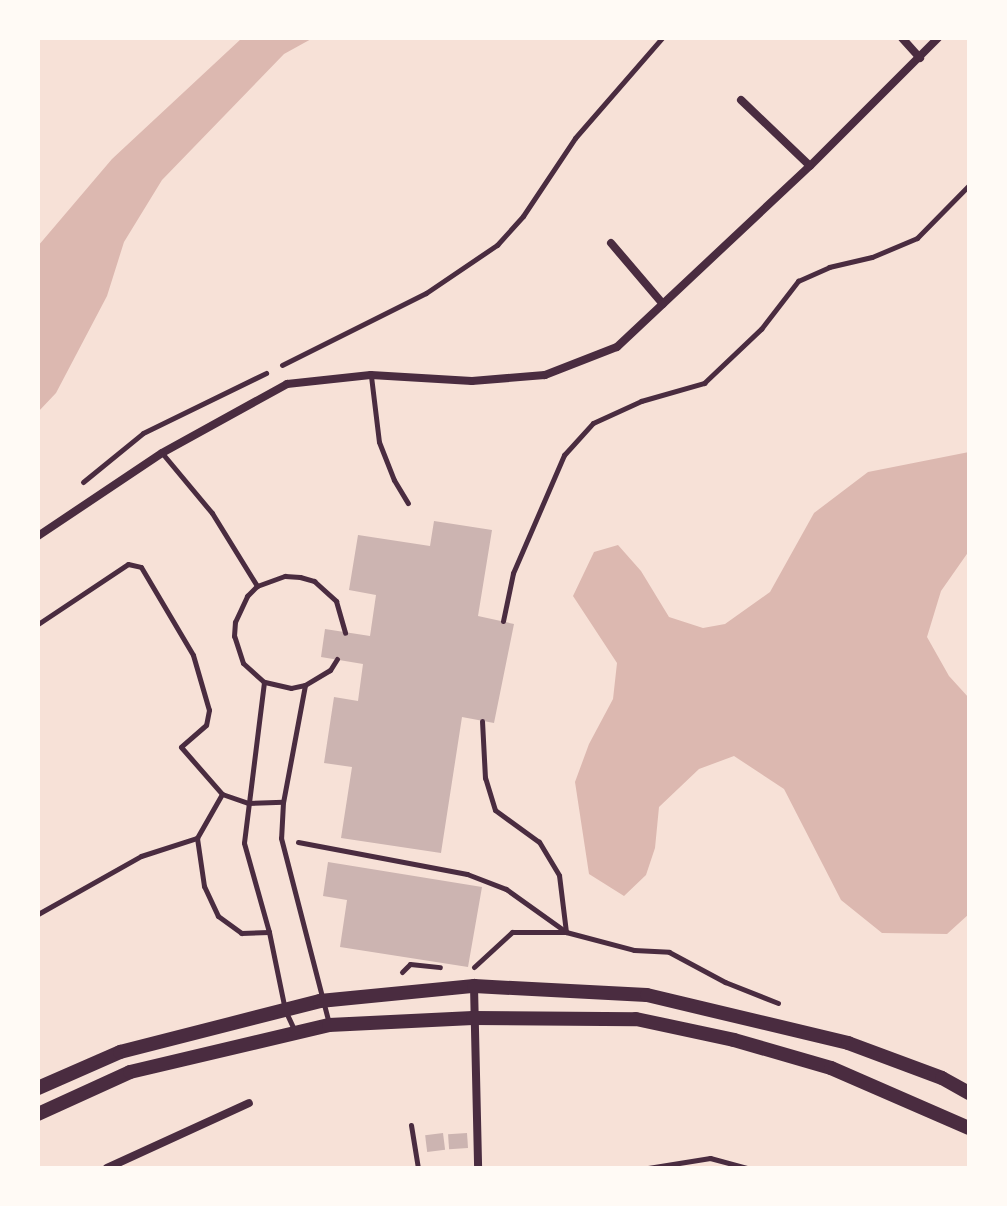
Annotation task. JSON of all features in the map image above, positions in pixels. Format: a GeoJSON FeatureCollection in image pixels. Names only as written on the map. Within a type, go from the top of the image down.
{"type":"FeatureCollection","features":[{"type":"Feature","properties":{"kind":"street"},"geometry":{"type":"LineString","coordinates":[[902,38],[920,58]]}},
{"type":"Feature","properties":{"kind":"street"},"geometry":{"type":"LineString","coordinates":[[38,536],[162,453],[287,384],[371,375],[472,381],[545,375],[617,347],[810,166],[938,38]]}},
{"type":"Feature","properties":{"kind":"street"},"geometry":{"type":"LineString","coordinates":[[741,100],[810,166]]}},
{"type":"Feature","properties":{"kind":"street"},"geometry":{"type":"LineString","coordinates":[[611,243],[663,304]]}},
{"type":"Feature","properties":{"kind":"street"},"geometry":{"type":"LineString","coordinates":[[38,1088],[120,1052],[320,1001],[376,993],[474,986],[647,995],[848,1043],[942,1078],[969,1093]]}},
{"type":"Feature","properties":{"kind":"street"},"geometry":{"type":"LineString","coordinates":[[474,986],[478,1168]]}},
{"type":"Feature","properties":{"kind":"street"},"geometry":{"type":"LineString","coordinates":[[38,1114],[130,1072],[329,1025],[473,1018],[636,1019],[734,1040],[831,1068],[969,1128]]}},
{"type":"Feature","properties":{"kind":"street"},"geometry":{"type":"LineString","coordinates":[[107,1168],[249,1103]]}},
{"type":"Feature","properties":{"kind":"lane"},"geometry":{"type":"LineString","coordinates":[[371,375],[379,442],[394,480],[408,503]]}},
{"type":"Feature","properties":{"kind":"lane"},"geometry":{"type":"LineString","coordinates":[[162,453],[212,513],[257,586]]}},
{"type":"Feature","properties":{"kind":"lane"},"geometry":{"type":"LineString","coordinates":[[38,624],[128,564],[141,567],[193,655],[209,710],[206,725],[181,747],[222,794],[248,803],[283,802]]}},
{"type":"Feature","properties":{"kind":"lane"},"geometry":{"type":"LineString","coordinates":[[337,659],[330,670],[305,685],[291,688],[264,682],[243,663],[234,636],[239,608],[257,586],[285,576],[314,581],[336,601],[345,633]]}},
{"type":"Feature","properties":{"kind":"lane"},"geometry":{"type":"LineString","coordinates":[[264,682],[244,843],[269,932],[285,1010],[295,1031]]}},
{"type":"Feature","properties":{"kind":"lane"},"geometry":{"type":"LineString","coordinates":[[305,685],[283,802],[281,838],[320,1001],[329,1025]]}},
{"type":"Feature","properties":{"kind":"lane"},"geometry":{"type":"LineString","coordinates":[[222,794],[197,838],[204,886],[218,916],[241,933],[269,932]]}},
{"type":"Feature","properties":{"kind":"lane"},"geometry":{"type":"LineString","coordinates":[[38,914],[141,856],[197,838]]}},
{"type":"Feature","properties":{"kind":"path"},"geometry":{"type":"LineString","coordinates":[[79,486],[143,433],[426,293],[497,245],[523,216],[575,138],[662,38]]}},
{"type":"Feature","properties":{"kind":"path"},"geometry":{"type":"LineString","coordinates":[[503,621],[513,573],[564,455],[593,423],[641,401],[704,383],[761,329],[798,281],[829,267],[872,257],[917,238],[969,185]]}},
{"type":"Feature","properties":{"kind":"path"},"geometry":{"type":"LineString","coordinates":[[482,721],[485,778],[495,810],[539,842],[559,875],[566,932]]}},
{"type":"Feature","properties":{"kind":"path"},"geometry":{"type":"LineString","coordinates":[[281,838],[467,874],[506,889],[566,932]]}},
{"type":"Feature","properties":{"kind":"path"},"geometry":{"type":"LineString","coordinates":[[458,967],[474,968],[512,932],[566,932],[634,950],[669,952],[725,982],[781,1005]]}},
{"type":"Feature","properties":{"kind":"path"},"geometry":{"type":"LineString","coordinates":[[376,993],[410,964],[443,967]]}},
{"type":"Feature","properties":{"kind":"path"},"geometry":{"type":"LineString","coordinates":[[411,1125],[418,1168]]}},
{"type":"Feature","properties":{"kind":"path"},"geometry":{"type":"LineString","coordinates":[[648,1168],[710,1158],[747,1168]]}},
{"type":"Feature","properties":{"kind":"shaded area"},"geometry":{"type":"Polygon","coordinates":[[[242,38],[313,38],[284,54],[162,180],[124,242],[107,296],[56,393],[38,412],[38,246],[112,159],[242,38]]]}},
{"type":"Feature","properties":{"kind":"shaded area"},"geometry":{"type":"Polygon","coordinates":[[[969,452],[969,551],[941,591],[927,637],[949,676],[969,698],[969,914],[947,934],[882,933],[841,900],[784,789],[734,756],[699,769],[659,807],[655,848],[646,875],[624,896],[589,874],[575,782],[589,744],[613,699],[617,663],[573,596],[594,552],[618,545],[641,571],[669,617],[703,628],[725,624],[770,592],[814,513],[868,472],[969,452]]]}},
{"type":"Feature","properties":{"kind":"building"},"geometry":{"type":"Polygon","coordinates":[[[434,521],[492,530],[478,616],[514,624],[494,723],[462,717],[441,853],[341,838],[352,767],[324,763],[334,697],[358,701],[363,664],[321,657],[325,629],[370,636],[376,595],[349,590],[358,535],[430,546],[434,521]]]}},
{"type":"Feature","properties":{"kind":"building"},"geometry":{"type":"Polygon","coordinates":[[[328,862],[482,887],[468,967],[340,947],[347,900],[323,896],[328,862]]]}},
{"type":"Feature","properties":{"kind":"building"},"geometry":{"type":"Polygon","coordinates":[[[443,1133],[445,1150],[427,1152],[425,1135],[443,1133]]]}},
{"type":"Feature","properties":{"kind":"building"},"geometry":{"type":"Polygon","coordinates":[[[467,1133],[468,1148],[449,1149],[448,1134],[467,1133]]]}}]}
